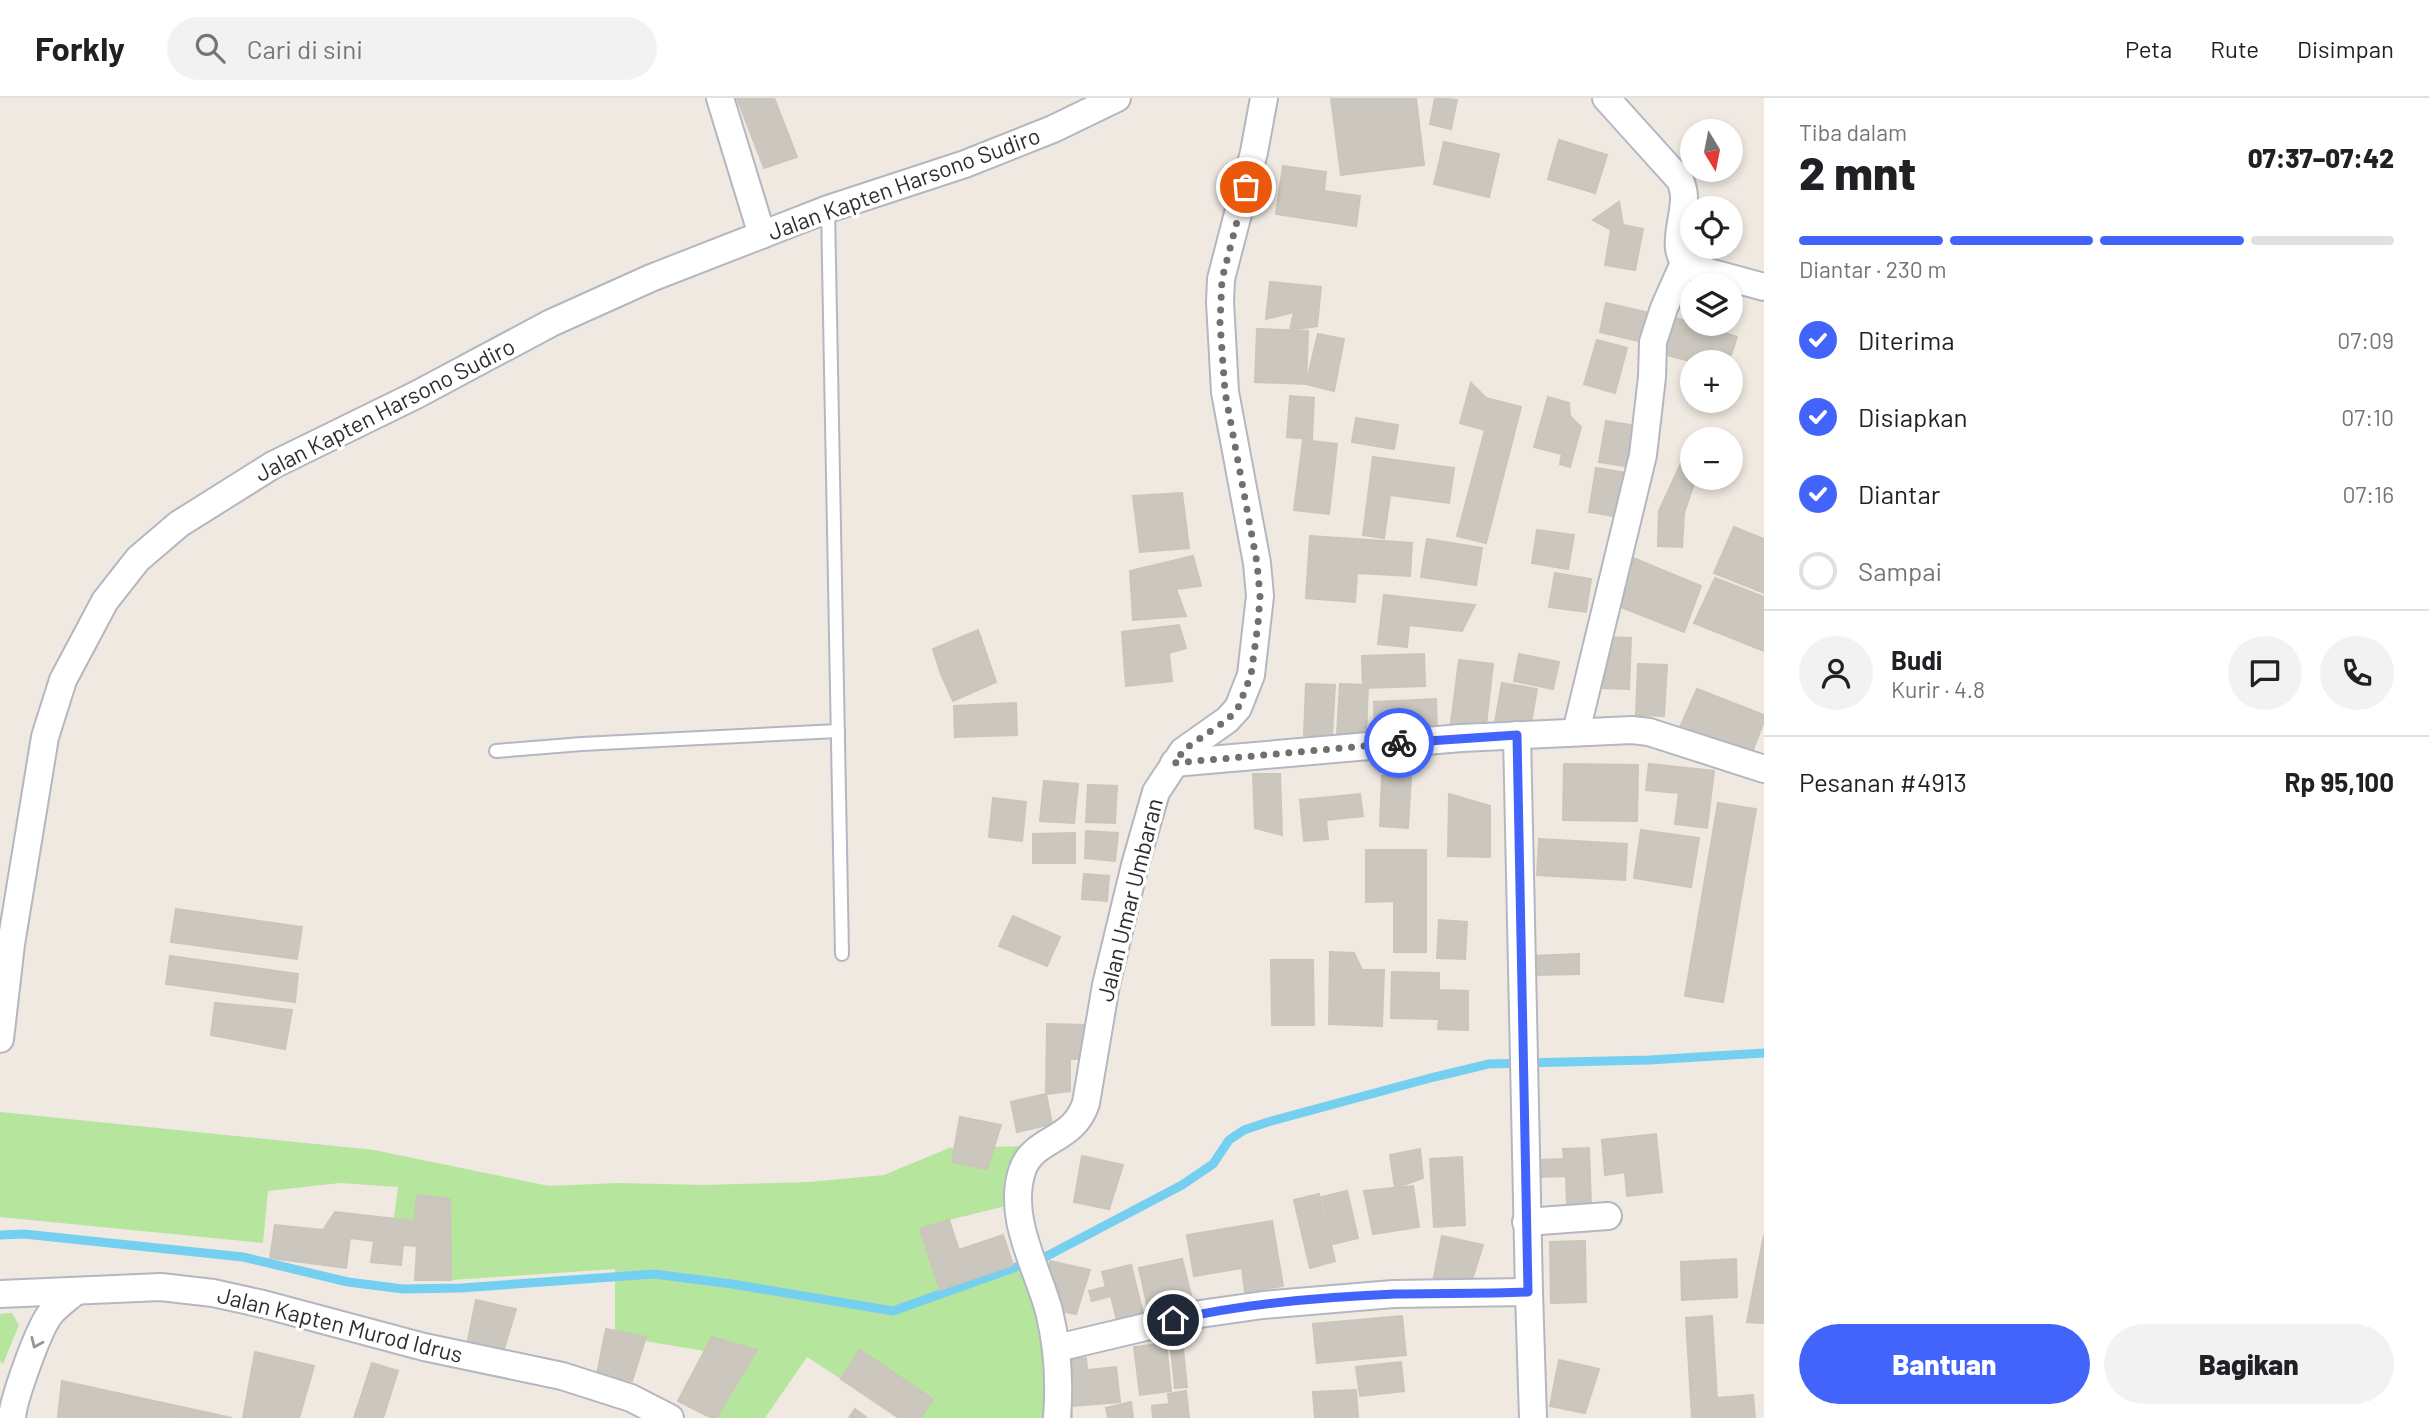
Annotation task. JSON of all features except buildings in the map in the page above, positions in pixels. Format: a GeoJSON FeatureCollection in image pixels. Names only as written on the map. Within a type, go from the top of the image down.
{"type":"FeatureCollection","features":[{"type":"Feature","properties":{"kind":"street"},"geometry":{"type":"LineString","coordinates":[[720,98],[762,235]]}},
{"type":"Feature","properties":{"kind":"street","name":"Jalan Kapten Harsono Sudiro"},"geometry":{"type":"LineString","coordinates":[[0,1039],[11,944],[45,737],[63,680],[105,601],[138,559],[179,524],[273,465],[416,395],[551,323],[651,278],[828,209],[965,164],[1053,129],[1117,98]]}},
{"type":"Feature","properties":{"kind":"street","name":"Jalan Umar Umbaran"},"geometry":{"type":"LineString","coordinates":[[1057,1418],[1060,1380],[1057,1348],[1019,1208],[1023,1168],[1033,1153],[1069,1130],[1082,1115],[1107,985],[1135,865],[1156,792],[1186,748],[1227,720],[1238,708],[1251,675],[1260,596],[1257,563],[1225,392],[1220,323],[1222,279],[1254,152],[1264,98]]}},
{"type":"Feature","properties":{"kind":"street"},"geometry":{"type":"LineString","coordinates":[[1606,98],[1680,180],[1684,194],[1679,251],[1684,263],[1690,267],[1764,287]]}},
{"type":"Feature","properties":{"kind":"street"},"geometry":{"type":"LineString","coordinates":[[1576,732],[1643,455],[1655,333],[1684,263]]}},
{"type":"Feature","properties":{"kind":"street"},"geometry":{"type":"LineString","coordinates":[[1174,763],[1517,735],[1632,730],[1649,732],[1764,769]]}},
{"type":"Feature","properties":{"kind":"street"},"geometry":{"type":"LineString","coordinates":[[1517,735],[1526,1222],[1533,1418]]}},
{"type":"Feature","properties":{"kind":"street"},"geometry":{"type":"LineString","coordinates":[[1526,1222],[1608,1216]]}},
{"type":"Feature","properties":{"kind":"street","name":"Jalan Kapten Murod Idrus"},"geometry":{"type":"LineString","coordinates":[[0,1294],[161,1287],[213,1293],[424,1348],[562,1376],[631,1398],[670,1418]]}},
{"type":"Feature","properties":{"kind":"street"},"geometry":{"type":"LineString","coordinates":[[8,1404],[49,1315],[76,1291]]}},
{"type":"Feature","properties":{"kind":"street"},"geometry":{"type":"LineString","coordinates":[[1057,1348],[1200,1314],[1263,1305],[1393,1294],[1528,1292]]}},
{"type":"Feature","properties":{"kind":"lane"},"geometry":{"type":"LineString","coordinates":[[828,209],[842,954]]}},
{"type":"Feature","properties":{"kind":"lane"},"geometry":{"type":"LineString","coordinates":[[496,751],[838,731]]}},
{"type":"Feature","properties":{"kind":"green space"},"geometry":{"type":"Polygon","coordinates":[[[0,1112],[374,1150],[549,1186],[809,1182],[884,1175],[949,1148],[1026,1146],[1010,1205],[920,1230],[940,1290],[1025,1262],[1047,1350],[1049,1418],[920,1418],[933,1398],[860,1350],[841,1379],[807,1357],[765,1418],[716,1418],[757,1350],[712,1337],[704,1351],[615,1336],[615,1269],[451,1280],[450,1199],[417,1195],[414,1221],[394,1218],[398,1187],[340,1183],[268,1191],[263,1243],[0,1217],[0,1112]]]}},
{"type":"Feature","properties":{"kind":"green space"},"geometry":{"type":"Polygon","coordinates":[[[12,1313],[19,1325],[3,1364],[0,1361],[0,1314],[12,1313]]]}},
{"type":"Feature","properties":{"kind":"waterway"},"geometry":{"type":"LineString","coordinates":[[0,1235],[24,1234],[243,1257],[348,1282],[403,1289],[461,1288],[654,1274],[893,1311],[1047,1256],[1182,1185],[1213,1164],[1229,1140],[1244,1130],[1268,1122],[1488,1064],[1649,1060],[1764,1053]]}},
{"type":"Feature","properties":{"kind":"way so far"},"geometry":{"type":"LineString","coordinates":[[1246,187],[1222,279],[1220,323],[1225,392],[1257,563],[1260,596],[1258,624],[1251,675],[1238,708],[1227,720],[1186,748],[1174,763],[1399,743]]}},
{"type":"Feature","properties":{"kind":"route"},"geometry":{"type":"LineString","coordinates":[[1173,1320],[1263,1305],[1341,1298],[1393,1294],[1528,1292],[1517,735],[1399,743]]}}]}
